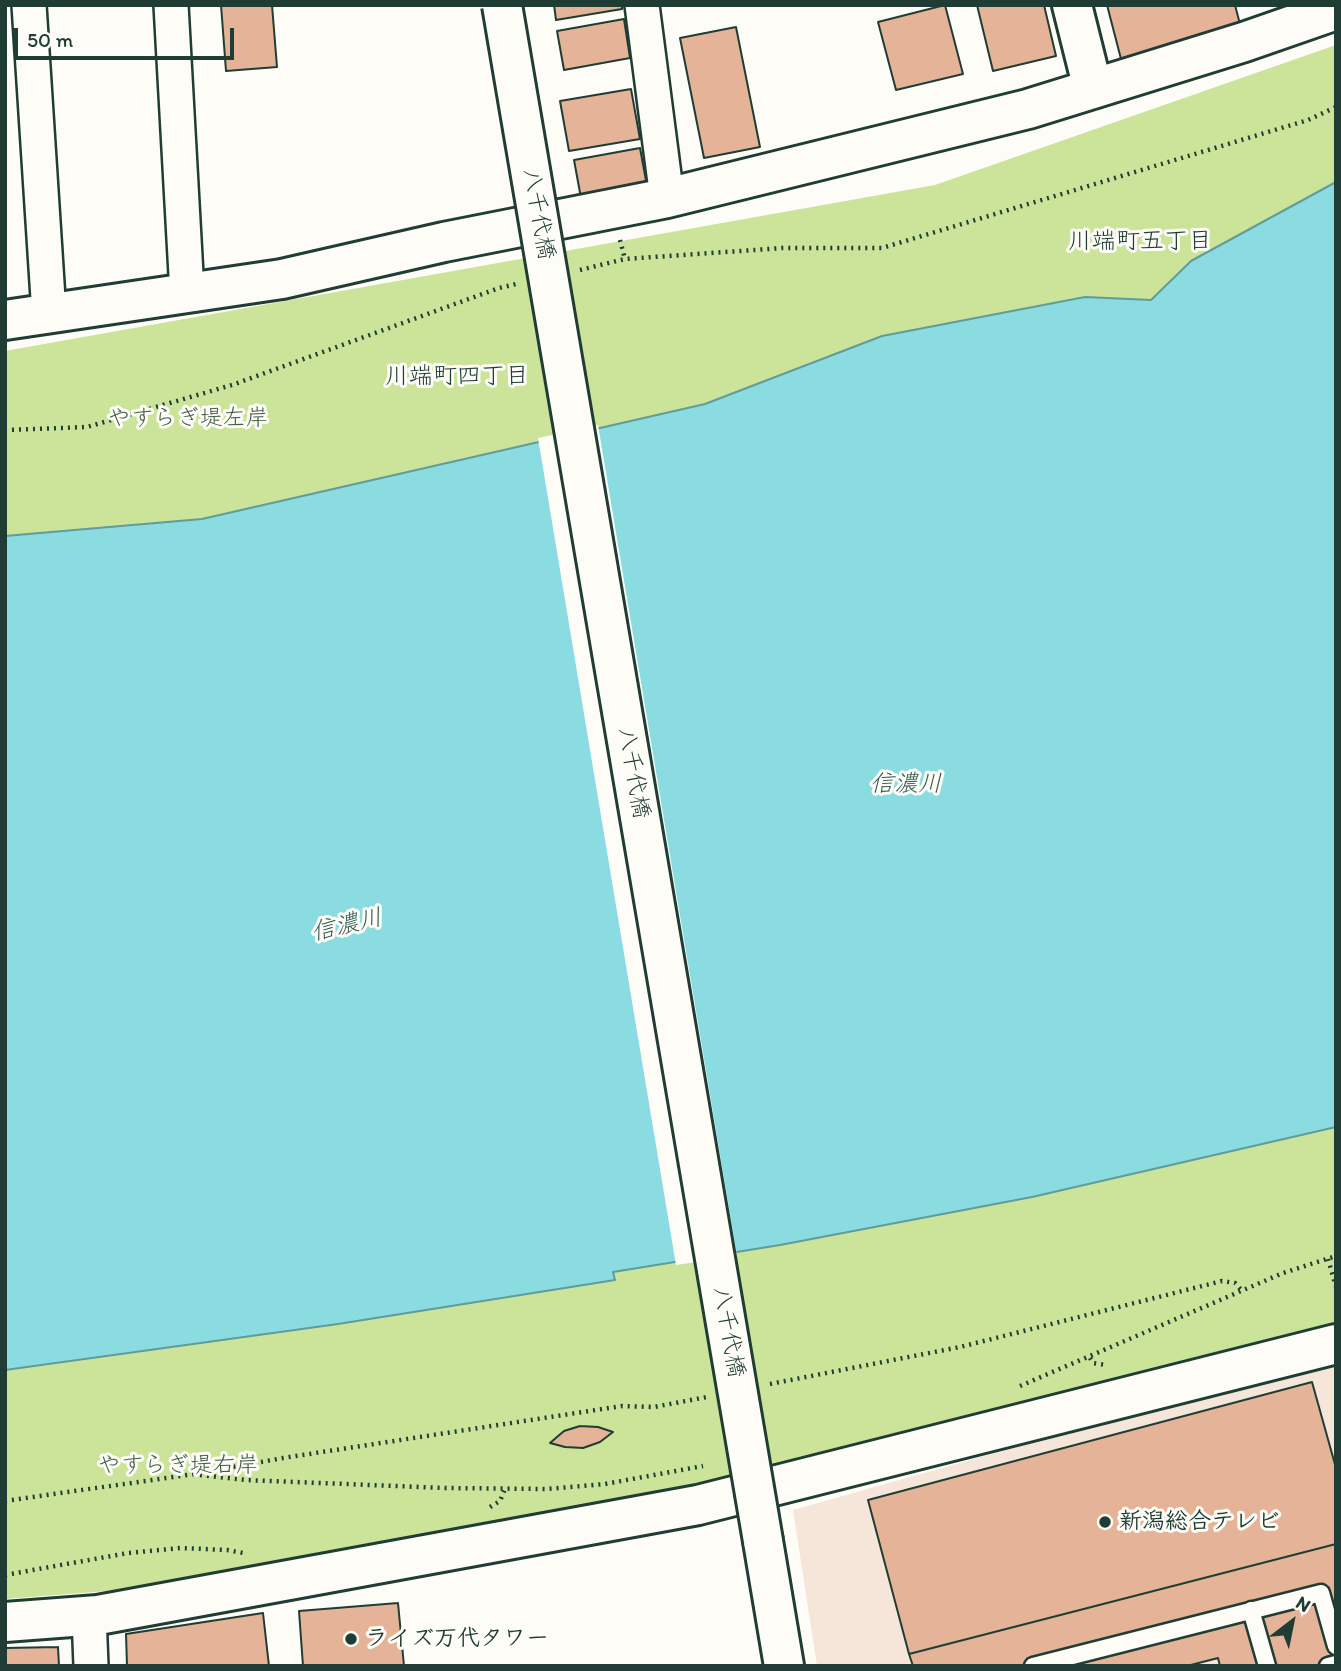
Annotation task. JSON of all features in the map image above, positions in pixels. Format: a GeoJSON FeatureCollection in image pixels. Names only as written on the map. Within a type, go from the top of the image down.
{"type":"FeatureCollection","features":[{"type":"Feature","properties":{"kind":"street"},"geometry":{"type":"LineString","coordinates":[[29,5],[49,314]]}},
{"type":"Feature","properties":{"kind":"street"},"geometry":{"type":"LineString","coordinates":[[171,5],[187,293]]}},
{"type":"Feature","properties":{"kind":"street","name":"八千代橋"},"geometry":{"type":"LineString","coordinates":[[502,5],[784,1666]]}},
{"type":"Feature","properties":{"kind":"street"},"geometry":{"type":"LineString","coordinates":[[642,5],[667,198]]}},
{"type":"Feature","properties":{"kind":"street"},"geometry":{"type":"LineString","coordinates":[[1072,5],[1093,89]]}},
{"type":"Feature","properties":{"kind":"street"},"geometry":{"type":"LineString","coordinates":[[5,320],[282,279],[444,242],[667,198],[1028,108],[1244,43],[1336,10]]}},
{"type":"Feature","properties":{"kind":"street"},"geometry":{"type":"LineString","coordinates":[[5,1622],[89,1615],[698,1506],[1336,1344]]}},
{"type":"Feature","properties":{"kind":"street"},"geometry":{"type":"LineString","coordinates":[[89,1615],[91,1666]]}},
{"type":"Feature","properties":{"kind":"lane"},"geometry":{"type":"LineString","coordinates":[[1034,1666],[1322,1592],[1330,1602],[1336,1645]]}},
{"type":"Feature","properties":{"kind":"lane"},"geometry":{"type":"LineString","coordinates":[[1034,1666],[1321,1593],[1336,1645]]}},
{"type":"Feature","properties":{"kind":"lane"},"geometry":{"type":"LineString","coordinates":[[1251,1610],[1267,1666]]}},
{"type":"Feature","properties":{"kind":"lane"},"geometry":{"type":"LineString","coordinates":[[1329,1666],[1336,1664]]}},
{"type":"Feature","properties":{"kind":"path"},"geometry":{"type":"LineString","coordinates":[[575,271],[625,259],[783,248],[882,248],[1308,120],[1336,107]]}},
{"type":"Feature","properties":{"kind":"path"},"geometry":{"type":"LineString","coordinates":[[618,233],[625,259]]}},
{"type":"Feature","properties":{"kind":"path"},"geometry":{"type":"LineString","coordinates":[[5,430],[88,427],[232,385],[499,288],[524,282]]}},
{"type":"Feature","properties":{"kind":"path"},"geometry":{"type":"LineString","coordinates":[[1013,1389],[1283,1273],[1336,1256]]}},
{"type":"Feature","properties":{"kind":"path"},"geometry":{"type":"LineString","coordinates":[[1328,1259],[1336,1287]]}},
{"type":"Feature","properties":{"kind":"path"},"geometry":{"type":"LineString","coordinates":[[761,1386],[960,1347],[1222,1281],[1235,1283],[1242,1291]]}},
{"type":"Feature","properties":{"kind":"path"},"geometry":{"type":"LineString","coordinates":[[5,1501],[622,1406],[654,1407],[708,1397]]}},
{"type":"Feature","properties":{"kind":"path"},"geometry":{"type":"LineString","coordinates":[[194,1474],[246,1480],[547,1489],[605,1484],[713,1464]]}},
{"type":"Feature","properties":{"kind":"path"},"geometry":{"type":"LineString","coordinates":[[489,1508],[500,1501],[505,1489]]}},
{"type":"Feature","properties":{"kind":"path"},"geometry":{"type":"LineString","coordinates":[[5,1575],[128,1553],[181,1548],[227,1549],[247,1554]]}},
{"type":"Feature","properties":{"kind":"shaded area"},"geometry":{"type":"Polygon","coordinates":[[[1336,1357],[1336,1666],[817,1666],[793,1510],[1336,1357]]]}},
{"type":"Feature","properties":{"kind":"green space","name":"やすらぎ堤左岸"},"geometry":{"type":"Polygon","coordinates":[[[1336,45],[1336,182],[1191,261],[1152,300],[1085,297],[882,336],[705,404],[202,519],[5,536],[5,351],[935,185],[1336,45]]]}},
{"type":"Feature","properties":{"kind":"green space","name":"やすらぎ堤右岸"},"geometry":{"type":"Polygon","coordinates":[[[1336,1127],[1336,1331],[948,1432],[294,1566],[185,1585],[5,1599],[5,1370],[338,1324],[614,1280],[613,1272],[780,1245],[1032,1197],[1336,1127]]]}},
{"type":"Feature","properties":{"kind":"water","name":"信濃川"},"geometry":{"type":"Polygon","coordinates":[[[1336,182],[1336,1127],[1032,1197],[780,1245],[613,1272],[615,1280],[338,1324],[5,1370],[5,536],[202,519],[705,404],[882,336],[1085,297],[1151,300],[1191,261],[1336,182]]]}},
{"type":"Feature","properties":{"kind":"pier"},"geometry":{"type":"Polygon","coordinates":[[[598,425],[737,1256],[676,1265],[538,438],[598,425]]]}},
{"type":"Feature","properties":{"kind":"building"},"geometry":{"type":"Polygon","coordinates":[[[221,5],[272,5],[277,67],[226,71],[221,5]]]}},
{"type":"Feature","properties":{"kind":"building"},"geometry":{"type":"Polygon","coordinates":[[[554,5],[622,5],[622,9],[556,20],[554,5]]]}},
{"type":"Feature","properties":{"kind":"building"},"geometry":{"type":"Polygon","coordinates":[[[945,5],[963,74],[896,90],[878,22],[945,5]]]}},
{"type":"Feature","properties":{"kind":"building"},"geometry":{"type":"Polygon","coordinates":[[[977,5],[1044,5],[1056,56],[993,71],[977,5]]]}},
{"type":"Feature","properties":{"kind":"building"},"geometry":{"type":"Polygon","coordinates":[[[1107,5],[1235,5],[1241,28],[1121,59],[1107,5]]]}},
{"type":"Feature","properties":{"kind":"building"},"geometry":{"type":"Polygon","coordinates":[[[624,19],[630,58],[564,70],[557,31],[624,19]]]}},
{"type":"Feature","properties":{"kind":"building"},"geometry":{"type":"Polygon","coordinates":[[[736,27],[760,147],[704,158],[680,38],[736,27]]]}},
{"type":"Feature","properties":{"kind":"building"},"geometry":{"type":"Polygon","coordinates":[[[631,89],[640,139],[569,151],[560,101],[631,89]]]}},
{"type":"Feature","properties":{"kind":"building"},"geometry":{"type":"Polygon","coordinates":[[[640,148],[647,186],[581,198],[574,160],[640,148]]]}},
{"type":"Feature","properties":{"kind":"building","name":"新潟総合テレビ"},"geometry":{"type":"Polygon","coordinates":[[[1312,1382],[1336,1468],[1336,1544],[909,1654],[868,1500],[1312,1382]]]}},
{"type":"Feature","properties":{"kind":"building"},"geometry":{"type":"Polygon","coordinates":[[[580,1426],[598,1427],[613,1432],[600,1442],[583,1448],[550,1443],[564,1431],[580,1426]]]}},
{"type":"Feature","properties":{"kind":"building"},"geometry":{"type":"Polygon","coordinates":[[[1336,1544],[1336,1666],[1220,1666],[1218,1658],[1187,1666],[913,1666],[909,1654],[1336,1544]]]}},
{"type":"Feature","properties":{"kind":"building","name":"ライズ万代タワー"},"geometry":{"type":"Polygon","coordinates":[[[398,1603],[404,1666],[303,1666],[299,1611],[398,1603]]]}},
{"type":"Feature","properties":{"kind":"building"},"geometry":{"type":"Polygon","coordinates":[[[263,1613],[269,1666],[127,1666],[126,1634],[263,1613]]]}},
{"type":"Feature","properties":{"kind":"building"},"geometry":{"type":"Polygon","coordinates":[[[58,1647],[59,1666],[5,1666],[5,1648],[58,1647]]]}},
{"type":"Feature","properties":{"kind":"place","name":"新潟総合テレビ"},"geometry":{"type":"Point","coordinates":[1105,1522]}},
{"type":"Feature","properties":{"kind":"place","name":"ライズ万代タワー"},"geometry":{"type":"Point","coordinates":[351,1639]}},
{"type":"Feature","properties":{"kind":"district","name":"川端町五丁目"},"geometry":{"type":"Point","coordinates":[1140,242]}},
{"type":"Feature","properties":{"kind":"district","name":"川端町四丁目"},"geometry":{"type":"Point","coordinates":[457,377]}}]}
